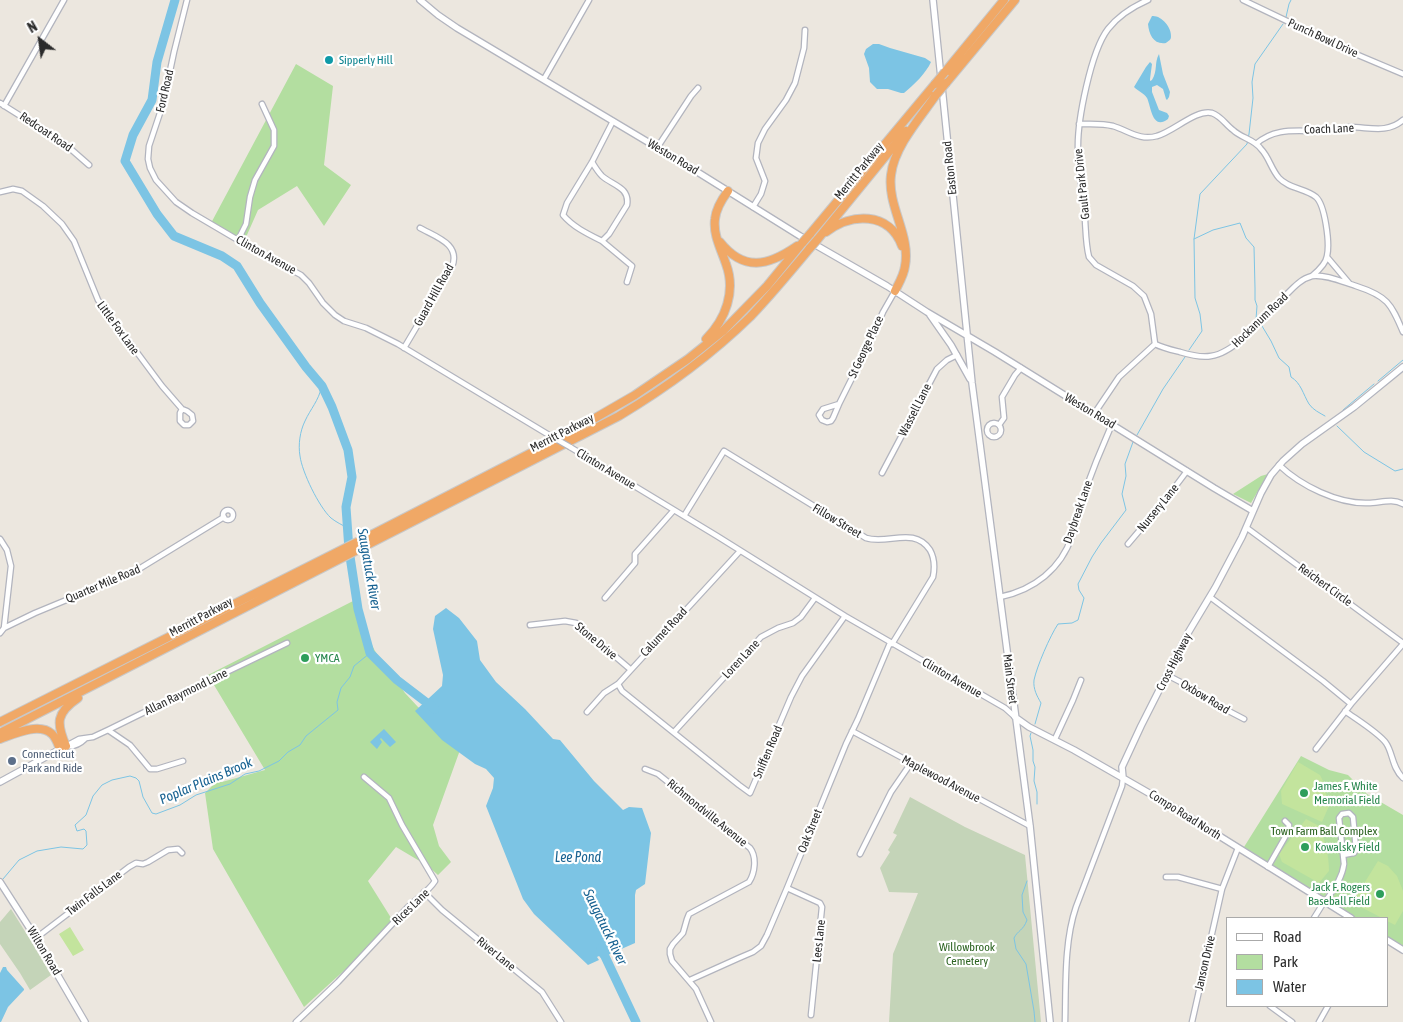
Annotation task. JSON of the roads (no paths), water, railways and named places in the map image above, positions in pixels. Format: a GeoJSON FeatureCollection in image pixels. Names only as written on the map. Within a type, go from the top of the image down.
{"type":"FeatureCollection","features":[{"type":"Feature","properties":{"kind":"highway","name":"Merritt Parkway"},"geometry":{"type":"LineString","coordinates":[[375,537],[591,421],[658,381],[705,346],[767,286],[1004,0]]}},
{"type":"Feature","properties":{"kind":"highway","name":"Merritt Parkway"},"geometry":{"type":"LineString","coordinates":[[0,722],[589,432],[619,416],[685,372],[732,334],[770,295],[1015,0]]}},
{"type":"Feature","properties":{"kind":"highway"},"geometry":{"type":"LineString","coordinates":[[895,291],[903,274],[906,259],[905,243],[892,199],[891,175],[894,160],[899,149],[936,95]]}},
{"type":"Feature","properties":{"kind":"highway"},"geometry":{"type":"LineString","coordinates":[[658,381],[706,339],[723,318],[730,285],[727,267],[715,230],[716,214],[728,191]]}},
{"type":"Feature","properties":{"kind":"highway"},"geometry":{"type":"LineString","coordinates":[[816,240],[832,228],[848,220],[862,218],[876,220],[889,227],[894,233],[900,241],[906,259]]}},
{"type":"Feature","properties":{"kind":"highway"},"geometry":{"type":"LineString","coordinates":[[717,238],[726,250],[736,258],[754,263],[762,263],[777,258],[803,242]]}},
{"type":"Feature","properties":{"kind":"highway","name":"Merritt Parkway"},"geometry":{"type":"LineString","coordinates":[[0,733],[156,653],[326,562]]}},
{"type":"Feature","properties":{"kind":"highway"},"geometry":{"type":"LineString","coordinates":[[63,748],[59,727],[62,711],[70,703],[87,692],[156,653]]}},
{"type":"Feature","properties":{"kind":"highway"},"geometry":{"type":"LineString","coordinates":[[0,739],[33,729],[43,730],[51,733],[63,748]]}},
{"type":"Feature","properties":{"kind":"main road","name":"Weston Road"},"geometry":{"type":"LineString","coordinates":[[420,0],[445,20],[895,291],[1254,511]]}},
{"type":"Feature","properties":{"kind":"main road","name":"Easton Road"},"geometry":{"type":"LineString","coordinates":[[933,0],[968,336]]}},
{"type":"Feature","properties":{"kind":"main road","name":"Weston Road"},"geometry":{"type":"LineString","coordinates":[[927,312],[946,337],[972,383]]}},
{"type":"Feature","properties":{"kind":"main road","name":"Main Street"},"geometry":{"type":"LineString","coordinates":[[968,336],[972,383],[1030,826],[1050,1022]]}},
{"type":"Feature","properties":{"kind":"main road","name":"Cross Highway"},"geometry":{"type":"LineString","coordinates":[[1123,778],[1122,768],[1167,675],[1188,633],[1210,597],[1247,528],[1265,485],[1279,465],[1302,444],[1364,399],[1403,367]]}},
{"type":"Feature","properties":{"kind":"main road","name":"Compo Road North"},"geometry":{"type":"LineString","coordinates":[[1015,717],[1029,727],[1054,739],[1168,804],[1349,917]]}},
{"type":"Feature","properties":{"kind":"main road","name":"Allan Raymond Lane"},"geometry":{"type":"LineString","coordinates":[[0,782],[63,748]]}},
{"type":"Feature","properties":{"kind":"main road","name":"Wilton Road"},"geometry":{"type":"LineString","coordinates":[[0,882],[36,938],[85,1022]]}},
{"type":"Feature","properties":{"kind":"main road"},"geometry":{"type":"LineString","coordinates":[[1388,941],[1403,950]]}},
{"type":"Feature","properties":{"kind":"street"},"geometry":{"type":"LineString","coordinates":[[2,104],[64,0]]}},
{"type":"Feature","properties":{"kind":"street","name":"Ford Road"},"geometry":{"type":"LineString","coordinates":[[156,180],[148,160],[149,146],[162,104],[187,0]]}},
{"type":"Feature","properties":{"kind":"street"},"geometry":{"type":"LineString","coordinates":[[544,79],[590,0]]}},
{"type":"Feature","properties":{"kind":"street"},"geometry":{"type":"LineString","coordinates":[[1148,0],[1131,8],[1119,17],[1102,38],[1092,65],[1079,124],[1105,125],[1137,136],[1151,137],[1166,133],[1199,115],[1209,113],[1217,116],[1232,129],[1263,150],[1281,180],[1313,195],[1320,202],[1326,222],[1327,257],[1320,269],[1312,276]]}},
{"type":"Feature","properties":{"kind":"street","name":"Punch Bowl Drive"},"geometry":{"type":"LineString","coordinates":[[1243,0],[1358,55],[1403,74]]}},
{"type":"Feature","properties":{"kind":"street"},"geometry":{"type":"LineString","coordinates":[[753,206],[761,194],[765,181],[756,158],[758,143],[795,83],[804,48],[805,30]]}},
{"type":"Feature","properties":{"kind":"street"},"geometry":{"type":"LineString","coordinates":[[658,148],[688,100],[698,88]]}},
{"type":"Feature","properties":{"kind":"street","name":"Redcoat Road"},"geometry":{"type":"LineString","coordinates":[[2,104],[70,148],[89,165]]}},
{"type":"Feature","properties":{"kind":"street"},"geometry":{"type":"LineString","coordinates":[[238,240],[246,224],[254,180],[274,146],[274,130],[262,104]]}},
{"type":"Feature","properties":{"kind":"street","name":"Coach Lane"},"geometry":{"type":"LineString","coordinates":[[1255,143],[1271,134],[1286,130],[1326,131],[1350,127],[1382,129],[1393,127],[1403,120]]}},
{"type":"Feature","properties":{"kind":"street"},"geometry":{"type":"LineString","coordinates":[[613,121],[592,162],[567,203],[563,215],[572,223],[602,241],[632,266],[627,282]]}},
{"type":"Feature","properties":{"kind":"street","name":"Gault Park Drive"},"geometry":{"type":"LineString","coordinates":[[1079,124],[1078,160],[1089,258],[1096,265],[1133,286],[1144,296],[1151,314],[1155,344]]}},
{"type":"Feature","properties":{"kind":"street"},"geometry":{"type":"LineString","coordinates":[[592,162],[603,176],[624,191],[628,200],[627,205],[609,234],[602,241]]}},
{"type":"Feature","properties":{"kind":"street","name":"Clinton Avenue"},"geometry":{"type":"LineString","coordinates":[[156,180],[176,202],[238,240],[301,275],[310,283],[323,303],[338,317],[366,328],[404,348],[684,516],[845,616],[1005,708],[1015,717]]}},
{"type":"Feature","properties":{"kind":"street","name":"Little Fox Lane"},"geometry":{"type":"LineString","coordinates":[[0,192],[13,189],[22,191],[43,206],[62,224],[74,241],[98,300],[162,386],[182,409]]}},
{"type":"Feature","properties":{"kind":"street","name":"Guard Hill Road"},"geometry":{"type":"LineString","coordinates":[[404,348],[452,267],[454,259],[454,251],[448,244],[420,228]]}},
{"type":"Feature","properties":{"kind":"street"},"geometry":{"type":"LineString","coordinates":[[1327,257],[1348,283]]}},
{"type":"Feature","properties":{"kind":"street"},"geometry":{"type":"LineString","coordinates":[[1312,276],[1348,283],[1374,292],[1392,308],[1403,332]]}},
{"type":"Feature","properties":{"kind":"street","name":"Hockanum Road"},"geometry":{"type":"LineString","coordinates":[[1155,344],[1200,356],[1220,354],[1239,342],[1296,286],[1312,276]]}},
{"type":"Feature","properties":{"kind":"street","name":"St George Place"},"geometry":{"type":"LineString","coordinates":[[839,404],[823,409],[820,414],[822,420],[831,421],[895,291]]}},
{"type":"Feature","properties":{"kind":"street"},"geometry":{"type":"LineString","coordinates":[[1094,414],[1119,377],[1155,344]]}},
{"type":"Feature","properties":{"kind":"street","name":"Wassell Lane"},"geometry":{"type":"LineString","coordinates":[[882,473],[937,369],[947,360],[957,355]]}},
{"type":"Feature","properties":{"kind":"street"},"geometry":{"type":"LineString","coordinates":[[999,425],[1004,418],[1002,397],[1020,368]]}},
{"type":"Feature","properties":{"kind":"street","name":"Daybreak Lane"},"geometry":{"type":"LineString","coordinates":[[1000,597],[1013,595],[1030,587],[1047,576],[1062,557],[1072,536],[1082,499],[1112,424]]}},
{"type":"Feature","properties":{"kind":"street","name":"Fillow Street"},"geometry":{"type":"LineString","coordinates":[[684,516],[724,451],[866,538],[876,541],[909,538],[921,540],[930,549],[934,558],[935,570],[933,577],[891,643]]}},
{"type":"Feature","properties":{"kind":"street"},"geometry":{"type":"LineString","coordinates":[[1279,465],[1314,490],[1343,500],[1354,503],[1396,501],[1403,504]]}},
{"type":"Feature","properties":{"kind":"street","name":"Nursery Lane"},"geometry":{"type":"LineString","coordinates":[[1128,544],[1187,471]]}},
{"type":"Feature","properties":{"kind":"street"},"geometry":{"type":"LineString","coordinates":[[605,598],[635,563],[635,554],[674,510]]}},
{"type":"Feature","properties":{"kind":"street","name":"Quarter Mile Road"},"geometry":{"type":"LineString","coordinates":[[4,628],[35,613],[134,572],[224,517]]}},
{"type":"Feature","properties":{"kind":"street","name":"Reichert Circle"},"geometry":{"type":"LineString","coordinates":[[1247,528],[1403,644],[1350,704],[1316,749]]}},
{"type":"Feature","properties":{"kind":"street"},"geometry":{"type":"LineString","coordinates":[[0,539],[9,556],[11,566],[4,628],[0,633]]}},
{"type":"Feature","properties":{"kind":"street","name":"Calumet Road"},"geometry":{"type":"LineString","coordinates":[[587,712],[604,693],[618,684],[740,551]]}},
{"type":"Feature","properties":{"kind":"street"},"geometry":{"type":"LineString","coordinates":[[1210,597],[1350,704]]}},
{"type":"Feature","properties":{"kind":"street","name":"Loren Lane"},"geometry":{"type":"LineString","coordinates":[[674,732],[761,637],[802,617],[815,598]]}},
{"type":"Feature","properties":{"kind":"street","name":"Sniffen Road"},"geometry":{"type":"LineString","coordinates":[[618,684],[622,692],[750,793],[791,697],[802,676],[845,616]]}},
{"type":"Feature","properties":{"kind":"street","name":"Stone Drive"},"geometry":{"type":"LineString","coordinates":[[530,625],[565,621],[576,623],[630,669]]}},
{"type":"Feature","properties":{"kind":"street","name":"Allan Raymond Lane"},"geometry":{"type":"LineString","coordinates":[[63,748],[80,739],[108,730],[287,643]]}},
{"type":"Feature","properties":{"kind":"street","name":"Oak Street"},"geometry":{"type":"LineString","coordinates":[[690,980],[753,952],[761,946],[846,744],[891,643]]}},
{"type":"Feature","properties":{"kind":"street","name":"Oxbow Road"},"geometry":{"type":"LineString","coordinates":[[1167,675],[1196,690],[1244,720]]}},
{"type":"Feature","properties":{"kind":"street"},"geometry":{"type":"LineString","coordinates":[[1054,739],[1074,700],[1081,680]]}},
{"type":"Feature","properties":{"kind":"street"},"geometry":{"type":"LineString","coordinates":[[1345,711],[1386,743],[1397,770],[1403,778]]}},
{"type":"Feature","properties":{"kind":"street"},"geometry":{"type":"LineString","coordinates":[[108,730],[130,745],[150,769],[158,769],[182,761]]}},
{"type":"Feature","properties":{"kind":"street","name":"Maplewood Avenue"},"geometry":{"type":"LineString","coordinates":[[852,731],[1030,826]]}},
{"type":"Feature","properties":{"kind":"street"},"geometry":{"type":"LineString","coordinates":[[860,854],[891,792],[911,763]]}},
{"type":"Feature","properties":{"kind":"street","name":"Richmondville Avenue"},"geometry":{"type":"LineString","coordinates":[[645,769],[658,774],[750,848],[754,854],[752,876],[749,882],[690,914],[683,932],[670,949],[672,961],[690,980],[711,1022]]}},
{"type":"Feature","properties":{"kind":"street","name":"Rices Lane"},"geometry":{"type":"LineString","coordinates":[[296,1022],[338,982],[435,881],[402,825],[390,798],[364,777]]}},
{"type":"Feature","properties":{"kind":"street","name":"Cross Highway"},"geometry":{"type":"LineString","coordinates":[[1065,1022],[1068,949],[1072,923],[1076,907],[1122,786],[1123,778]]}},
{"type":"Feature","properties":{"kind":"street"},"geometry":{"type":"LineString","coordinates":[[1315,917],[1341,878],[1344,864],[1343,855],[1339,818],[1342,814],[1349,813],[1353,817],[1356,848],[1354,853],[1343,855]]}},
{"type":"Feature","properties":{"kind":"street"},"geometry":{"type":"LineString","coordinates":[[1268,867],[1288,832],[1289,825],[1285,821]]}},
{"type":"Feature","properties":{"kind":"street","name":"Janson Drive"},"geometry":{"type":"LineString","coordinates":[[1192,1022],[1222,889],[1238,848]]}},
{"type":"Feature","properties":{"kind":"street","name":"Twin Falls Lane"},"geometry":{"type":"LineString","coordinates":[[36,938],[129,867],[136,863],[144,864],[168,850],[178,849],[182,853]]}},
{"type":"Feature","properties":{"kind":"street"},"geometry":{"type":"LineString","coordinates":[[1166,877],[1178,878],[1222,889]]}},
{"type":"Feature","properties":{"kind":"street","name":"Lees Lane"},"geometry":{"type":"LineString","coordinates":[[787,888],[820,903],[822,907],[811,1015]]}},
{"type":"Feature","properties":{"kind":"street","name":"River Lane"},"geometry":{"type":"LineString","coordinates":[[424,892],[442,910],[542,992],[561,1022]]}},
{"type":"Feature","properties":{"kind":"street"},"geometry":{"type":"LineString","coordinates":[[1271,1007],[1292,1022]]}},
{"type":"Feature","properties":{"kind":"street"},"geometry":{"type":"LineString","coordinates":[[1319,1022],[1327,1007]]}},
{"type":"Feature","properties":{"kind":"water"},"geometry":{"type":"Polygon","coordinates":[[[1152,16],[1159,17],[1170,29],[1171,38],[1166,43],[1155,41],[1151,35],[1148,24],[1152,16]]]}},
{"type":"Feature","properties":{"kind":"water"},"geometry":{"type":"Polygon","coordinates":[[[873,44],[879,44],[925,58],[931,62],[919,79],[904,93],[888,89],[877,89],[870,82],[869,68],[864,54],[866,49],[873,44]]]}},
{"type":"Feature","properties":{"kind":"water"},"geometry":{"type":"Polygon","coordinates":[[[1159,54],[1163,74],[1170,92],[1169,97],[1167,100],[1163,89],[1157,85],[1152,87],[1152,92],[1159,110],[1167,113],[1169,116],[1163,122],[1155,120],[1147,98],[1134,87],[1150,62],[1152,64],[1150,81],[1152,80],[1159,54]]]}},
{"type":"Feature","properties":{"kind":"water","name":"Lee Pond"},"geometry":{"type":"Polygon","coordinates":[[[446,608],[459,618],[477,641],[480,660],[496,682],[553,739],[560,740],[594,781],[623,810],[629,807],[642,808],[651,833],[645,884],[636,890],[635,895],[635,943],[601,958],[599,956],[597,957],[599,960],[588,965],[534,914],[523,899],[486,806],[493,788],[494,778],[486,769],[475,764],[442,740],[415,711],[442,686],[443,675],[433,629],[435,616],[446,608]]]}},
{"type":"Feature","properties":{"kind":"water"},"geometry":{"type":"Polygon","coordinates":[[[384,729],[396,742],[390,747],[381,738],[382,742],[377,749],[370,742],[384,729]]]}},
{"type":"Feature","properties":{"kind":"water"},"geometry":{"type":"Polygon","coordinates":[[[3,967],[6,967],[24,990],[8,1007],[0,1022],[0,973],[3,967]]]}},
{"type":"Feature","properties":{"kind":"waterway","name":"Saugatuck River"},"geometry":{"type":"LineString","coordinates":[[175,0],[157,62],[152,100],[133,135],[125,161],[157,214],[174,236],[222,256],[237,266],[260,303],[322,386],[348,450],[352,477],[346,507],[349,550],[358,609],[370,653],[397,680],[435,709]]}},
{"type":"Feature","properties":{"kind":"waterway"},"geometry":{"type":"LineString","coordinates":[[1286,17],[1291,0]]}},
{"type":"Feature","properties":{"kind":"waterway"},"geometry":{"type":"LineString","coordinates":[[1189,350],[1202,331],[1200,314],[1195,298],[1194,239],[1200,194],[1247,144],[1255,64],[1283,24]]}},
{"type":"Feature","properties":{"kind":"waterway"},"geometry":{"type":"LineString","coordinates":[[1194,239],[1213,230],[1240,223],[1246,238],[1254,247],[1256,319]]}},
{"type":"Feature","properties":{"kind":"waterway"},"geometry":{"type":"LineString","coordinates":[[1262,326],[1279,358],[1289,367],[1291,377],[1300,386],[1309,404],[1325,416]]}},
{"type":"Feature","properties":{"kind":"waterway"},"geometry":{"type":"LineString","coordinates":[[1137,435],[1163,389],[1185,357]]}},
{"type":"Feature","properties":{"kind":"waterway"},"geometry":{"type":"LineString","coordinates":[[1378,381],[1403,360]]}},
{"type":"Feature","properties":{"kind":"waterway"},"geometry":{"type":"LineString","coordinates":[[1343,410],[1374,384]]}},
{"type":"Feature","properties":{"kind":"waterway"},"geometry":{"type":"LineString","coordinates":[[322,386],[302,429],[299,443],[301,463],[316,498],[326,513],[348,528]]}},
{"type":"Feature","properties":{"kind":"waterway"},"geometry":{"type":"LineString","coordinates":[[1337,426],[1364,452],[1395,471],[1403,469]]}},
{"type":"Feature","properties":{"kind":"waterway"},"geometry":{"type":"LineString","coordinates":[[1035,724],[1041,703],[1034,686],[1038,667],[1058,624],[1072,623],[1078,620],[1084,598],[1078,584],[1101,543],[1126,510],[1122,494],[1126,476],[1125,464],[1133,442]]}},
{"type":"Feature","properties":{"kind":"waterway","name":"Poplar Plains Brook"},"geometry":{"type":"LineString","coordinates":[[3,879],[19,860],[37,851],[61,847],[83,849],[87,845],[86,831],[84,829],[77,831],[75,825],[86,815],[93,796],[102,785],[112,780],[130,776],[136,778],[139,781],[143,797],[152,813],[156,814],[180,805],[196,795],[230,784],[245,774],[259,771],[279,761],[288,752],[300,745],[306,736],[338,710],[337,702],[341,688],[350,677],[354,666],[370,653]]}},
{"type":"Feature","properties":{"kind":"waterway"},"geometry":{"type":"LineString","coordinates":[[1031,733],[1037,804]]}},
{"type":"Feature","properties":{"kind":"waterway"},"geometry":{"type":"LineString","coordinates":[[1027,881],[1022,895],[1023,912],[1027,920],[1014,938],[1016,949],[1026,964],[1035,1022]]}},
{"type":"Feature","properties":{"kind":"waterway","name":"Saugatuck River"},"geometry":{"type":"LineString","coordinates":[[601,948],[636,1022]]}},
{"type":"Feature","properties":{"kind":"place","name":"Sipperly Hill"},"geometry":{"type":"Point","coordinates":[329,60]}},
{"type":"Feature","properties":{"kind":"place","name":"YMCA"},"geometry":{"type":"Point","coordinates":[305,658]}},
{"type":"Feature","properties":{"kind":"place","name":"Connecticut Park and Ride"},"geometry":{"type":"Point","coordinates":[12,761]}},
{"type":"Feature","properties":{"kind":"place","name":"James F. White Memorial Field"},"geometry":{"type":"Point","coordinates":[1304,793]}},
{"type":"Feature","properties":{"kind":"place","name":"Kowalsky Field"},"geometry":{"type":"Point","coordinates":[1305,847]}},
{"type":"Feature","properties":{"kind":"place","name":"Jack F. Rogers Baseball Field"},"geometry":{"type":"Point","coordinates":[1380,894]}},
{"type":"Feature","properties":{"kind":"park label","name":"Town Farm Ball Complex"},"geometry":{"type":"Point","coordinates":[1324,831]}},
{"type":"Feature","properties":{"kind":"park label","name":"Willowbrook Cemetery"},"geometry":{"type":"Point","coordinates":[967,954]}}]}
